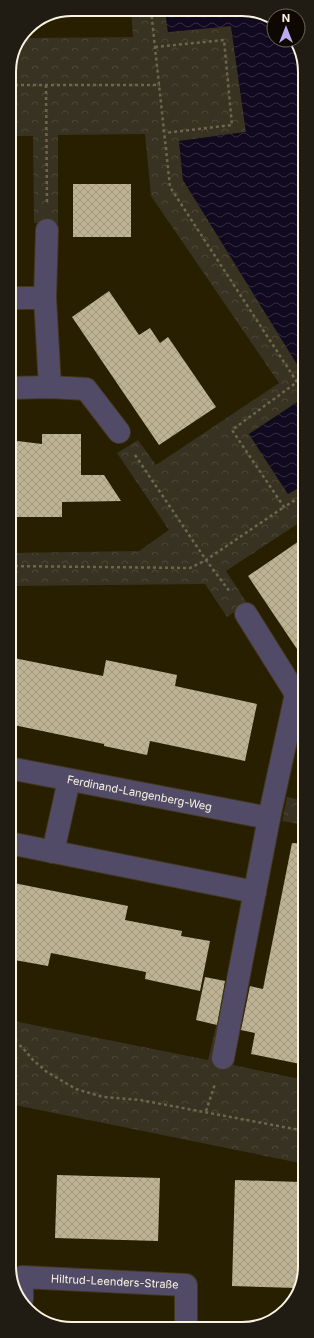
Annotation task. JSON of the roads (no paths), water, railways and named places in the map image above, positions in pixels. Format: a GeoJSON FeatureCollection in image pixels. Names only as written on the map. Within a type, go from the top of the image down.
{"type":"FeatureCollection","features":[{"type":"Feature","properties":{"kind":"street"},"geometry":{"type":"LineString","coordinates":[[47,230],[45,298],[50,387]]}},
{"type":"Feature","properties":{"kind":"street"},"geometry":{"type":"LineString","coordinates":[[16,298],[45,298]]}},
{"type":"Feature","properties":{"kind":"street"},"geometry":{"type":"LineString","coordinates":[[16,388],[50,387],[86,389],[119,432]]}},
{"type":"Feature","properties":{"kind":"street"},"geometry":{"type":"LineString","coordinates":[[223,1058],[269,818],[296,694],[246,614]]}},
{"type":"Feature","properties":{"kind":"street","name":"Ferdinand-Langenberg-Weg"},"geometry":{"type":"LineString","coordinates":[[16,769],[269,818]]}},
{"type":"Feature","properties":{"kind":"street"},"geometry":{"type":"LineString","coordinates":[[53,852],[69,780]]}},
{"type":"Feature","properties":{"kind":"street"},"geometry":{"type":"LineString","coordinates":[[16,844],[255,892]]}},
{"type":"Feature","properties":{"kind":"street","name":"Hiltrud-Leenders-Straße"},"geometry":{"type":"LineString","coordinates":[[22,1291],[22,1277],[186,1285],[186,1322]]}},
{"type":"Feature","properties":{"kind":"water"},"geometry":{"type":"Polygon","coordinates":[[[166,16],[253,17],[266,22],[266,48],[292,48],[295,54],[298,65],[298,366],[183,180],[179,141],[246,132],[231,26],[168,32],[166,16]]]}},
{"type":"Feature","properties":{"kind":"water"},"geometry":{"type":"Polygon","coordinates":[[[298,402],[298,488],[288,494],[249,434],[298,402]]]}}]}
